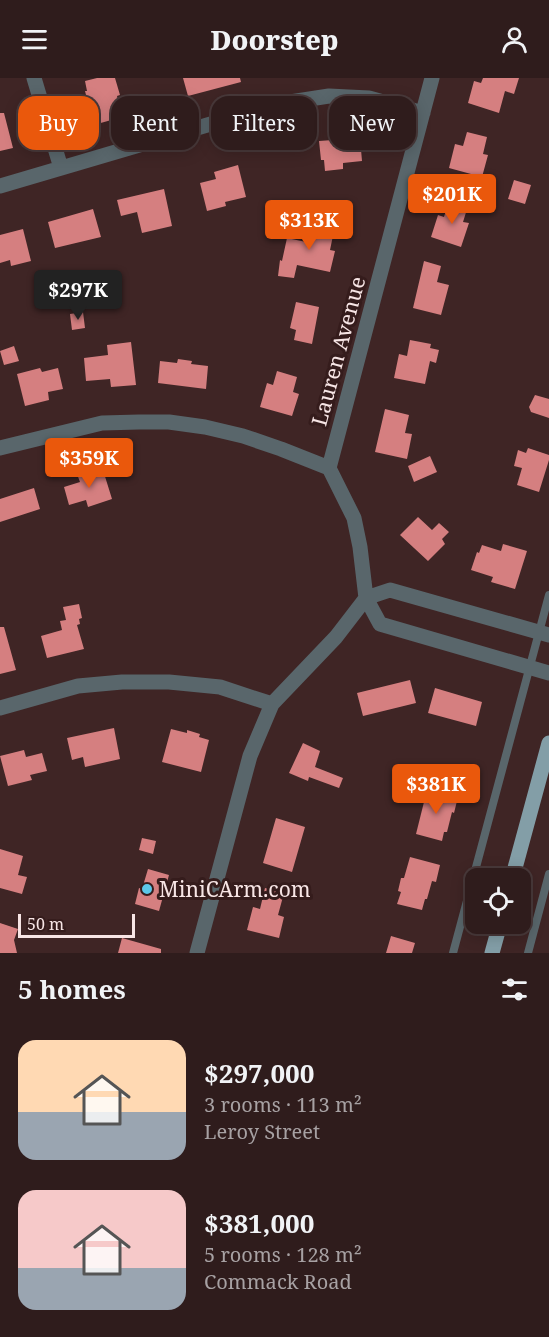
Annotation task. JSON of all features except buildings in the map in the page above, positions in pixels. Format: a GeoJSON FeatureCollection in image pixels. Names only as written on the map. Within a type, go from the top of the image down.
{"type":"FeatureCollection","features":[{"type":"Feature","properties":{"kind":"main road"},"geometry":{"type":"LineString","coordinates":[[515,868],[549,743]]}},
{"type":"Feature","properties":{"kind":"main road"},"geometry":{"type":"LineString","coordinates":[[492,953],[497,934]]}},
{"type":"Feature","properties":{"kind":"street"},"geometry":{"type":"LineString","coordinates":[[34,78],[61,168]]}},
{"type":"Feature","properties":{"kind":"street","name":"Lauren Avenue"},"geometry":{"type":"LineString","coordinates":[[329,468],[432,78]]}},
{"type":"Feature","properties":{"kind":"street"},"geometry":{"type":"LineString","coordinates":[[0,186],[290,102],[329,96],[369,98],[423,113]]}},
{"type":"Feature","properties":{"kind":"street"},"geometry":{"type":"LineString","coordinates":[[0,448],[102,423],[169,422],[243,436],[329,468],[354,518],[366,598],[380,624],[549,673]]}},
{"type":"Feature","properties":{"kind":"street"},"geometry":{"type":"LineString","coordinates":[[197,953],[250,756],[272,704],[336,637],[366,598],[390,590],[544,633]]}},
{"type":"Feature","properties":{"kind":"street"},"geometry":{"type":"LineString","coordinates":[[0,708],[78,686],[122,682],[169,682],[220,687],[272,704]]}},
{"type":"Feature","properties":{"kind":"lane"},"geometry":{"type":"LineString","coordinates":[[453,953],[530,667],[544,633],[549,595]]}},
{"type":"Feature","properties":{"kind":"lane"},"geometry":{"type":"LineString","coordinates":[[528,953],[549,873]]}},
{"type":"Feature","properties":{"kind":"place","name":"MiniCArm.com"},"geometry":{"type":"Point","coordinates":[147,889]}}]}
